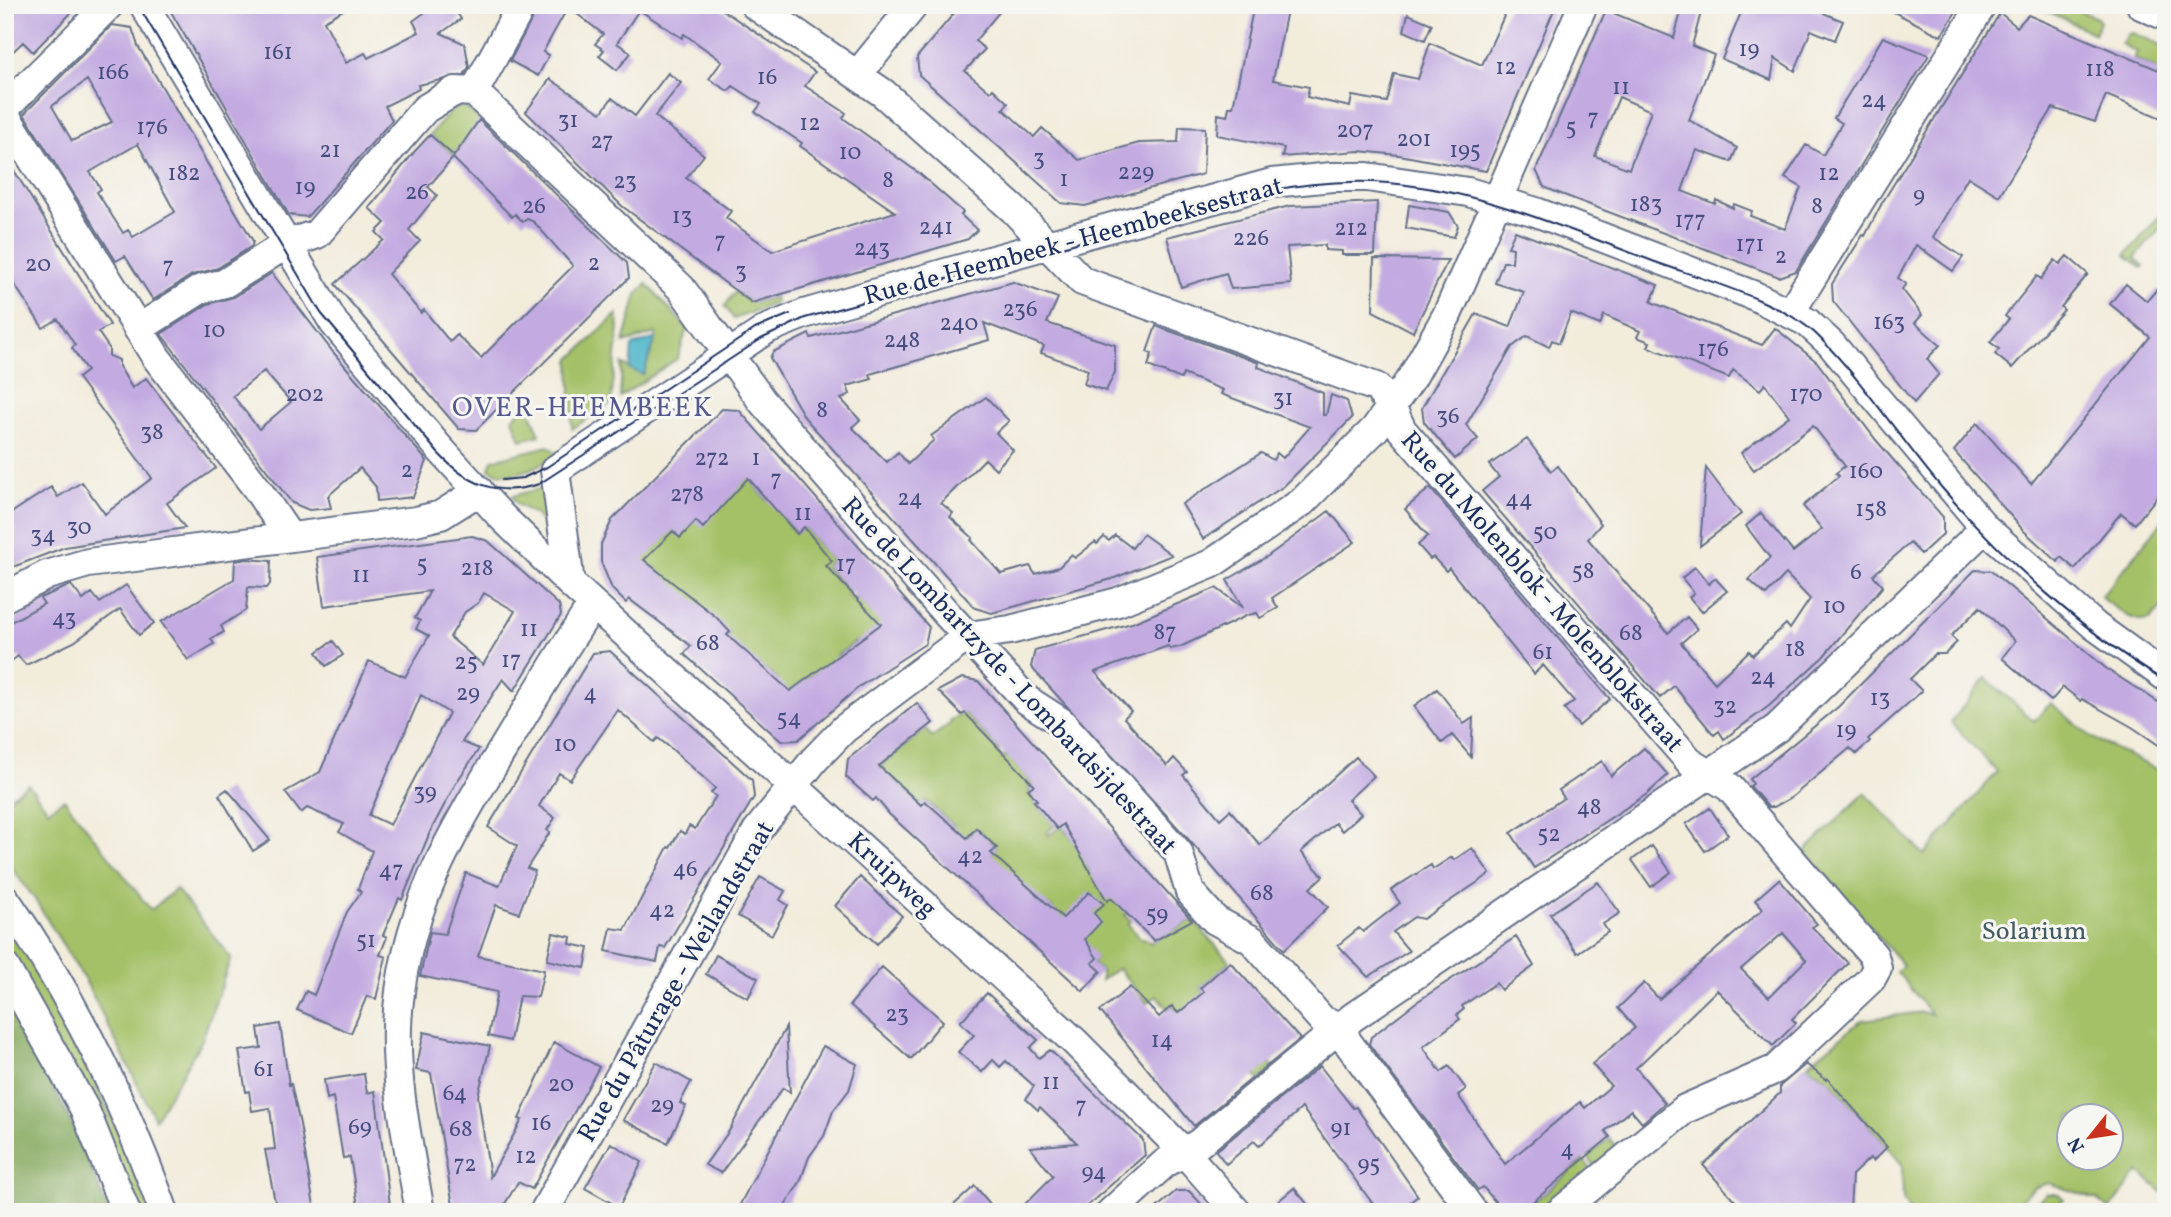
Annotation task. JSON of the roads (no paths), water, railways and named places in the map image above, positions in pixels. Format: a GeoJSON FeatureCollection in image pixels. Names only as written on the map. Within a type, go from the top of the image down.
{"type":"FeatureCollection","features":[{"type":"Feature","properties":{"kind":"street"},"geometry":{"type":"LineString","coordinates":[[5,108],[109,5]]}},
{"type":"Feature","properties":{"kind":"street","name":"Kruipweg"},"geometry":{"type":"LineString","coordinates":[[144,5],[334,323],[479,491],[570,583],[1075,1042],[1185,1153],[1237,1212]]}},
{"type":"Feature","properties":{"kind":"street"},"geometry":{"type":"LineString","coordinates":[[138,329],[201,289],[225,283],[285,245],[309,239],[317,234],[432,103],[455,90],[474,92],[522,5]]}},
{"type":"Feature","properties":{"kind":"street","name":"Rue du Molenblok - Molenblokstraat"},"geometry":{"type":"LineString","coordinates":[[755,5],[858,74],[949,150],[1082,281],[1376,387],[1391,407],[1402,430],[1692,764],[1729,787],[1876,962],[1871,979],[1783,1064],[1685,1109],[1560,1212]]}},
{"type":"Feature","properties":{"kind":"street"},"geometry":{"type":"LineString","coordinates":[[858,74],[914,5]]}},
{"type":"Feature","properties":{"kind":"street"},"geometry":{"type":"LineString","coordinates":[[968,636],[1010,630],[1118,602],[1211,564],[1302,502],[1375,429],[1431,346],[1499,200],[1583,5]]}},
{"type":"Feature","properties":{"kind":"street"},"geometry":{"type":"LineString","coordinates":[[1791,311],[1982,5]]}},
{"type":"Feature","properties":{"kind":"street"},"geometry":{"type":"LineString","coordinates":[[2141,5],[2166,16]]}},
{"type":"Feature","properties":{"kind":"street","name":"Rue de Lombartzyde - Lombardsijdestraat"},"geometry":{"type":"LineString","coordinates":[[474,92],[681,288],[762,401],[968,636],[1027,700],[1061,722],[1178,852],[1190,891],[1215,920],[1252,940],[1323,1021],[1343,1027]]}},
{"type":"Feature","properties":{"kind":"street"},"geometry":{"type":"LineString","coordinates":[[5,115],[167,373],[255,486],[289,536]]}},
{"type":"Feature","properties":{"kind":"street","name":"Rue de Heembeek - Heembeeksestraat"},"geometry":{"type":"LineString","coordinates":[[570,583],[555,470],[766,329],[795,317],[1251,188],[1304,179],[1349,177],[1452,188],[1499,200],[1791,311],[1831,344],[1985,528],[2095,626],[2166,677]]}},
{"type":"Feature","properties":{"kind":"street"},"geometry":{"type":"LineString","coordinates":[[5,597],[47,575],[88,562],[440,515],[479,491]]}},
{"type":"Feature","properties":{"kind":"street"},"geometry":{"type":"LineString","coordinates":[[1111,1212],[1166,1163],[1185,1153],[1353,1017],[1711,775],[1792,716],[1985,528]]}},
{"type":"Feature","properties":{"kind":"street"},"geometry":{"type":"LineString","coordinates":[[420,1212],[404,1113],[397,1047],[399,998],[409,936],[424,895],[462,816],[593,604]]}},
{"type":"Feature","properties":{"kind":"street","name":"Rue du Pâturage - Weilandstraat"},"geometry":{"type":"LineString","coordinates":[[544,1212],[745,850],[794,784],[855,719],[927,669],[968,636]]}},
{"type":"Feature","properties":{"kind":"street"},"geometry":{"type":"LineString","coordinates":[[5,900],[68,997],[104,1066],[135,1134],[164,1212]]}},
{"type":"Feature","properties":{"kind":"street"},"geometry":{"type":"LineString","coordinates":[[5,967],[84,1108],[126,1212]]}},
{"type":"Feature","properties":{"kind":"street"},"geometry":{"type":"LineString","coordinates":[[1343,1027],[1346,1041],[1474,1212]]}},
{"type":"Feature","properties":{"kind":"water"},"geometry":{"type":"Polygon","coordinates":[[[656,338],[643,375],[630,369],[632,346],[656,338]]]}},
{"type":"Feature","properties":{"kind":"tram line"},"geometry":{"type":"LineString","coordinates":[[138,5],[321,313],[438,453],[460,473],[484,485],[510,489],[539,484],[761,339],[805,318],[1241,196],[1314,184],[1388,183],[1454,193],[1517,211],[1735,290],[1803,323],[1836,355],[1942,488],[1992,542],[2076,618],[2166,682]]}},
{"type":"Feature","properties":{"kind":"tram line"},"geometry":{"type":"LineString","coordinates":[[502,480],[523,478],[547,467],[755,329],[790,314]]}},
{"type":"Feature","properties":{"kind":"district","name":"OVER-HEEMBEEK"},"geometry":{"type":"Point","coordinates":[583,406]}},
{"type":"Feature","properties":{"kind":"park label","name":"Solarium"},"geometry":{"type":"Point","coordinates":[2034,930]}}]}
